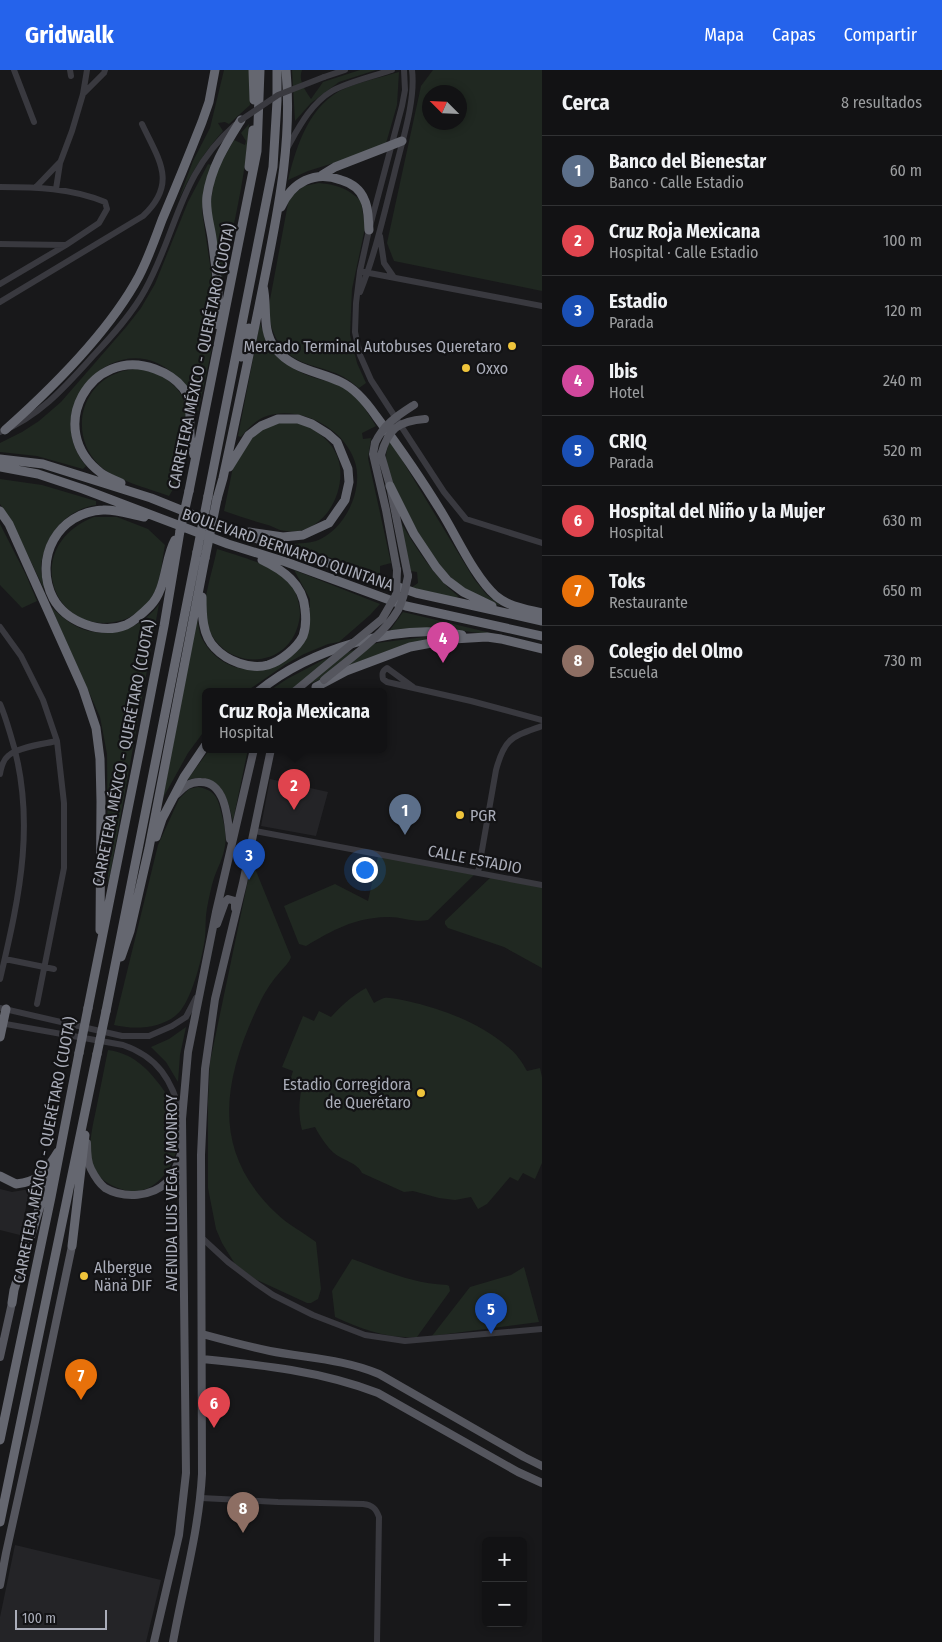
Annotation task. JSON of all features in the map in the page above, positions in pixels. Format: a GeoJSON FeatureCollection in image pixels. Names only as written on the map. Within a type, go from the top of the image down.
{"type":"FeatureCollection","features":[{"type":"Feature","properties":{"kind":"highway"},"geometry":{"type":"LineString","coordinates":[[2,431],[24,413],[85,351],[114,315],[132,288],[152,245],[202,122],[209,102],[215,70]]}},
{"type":"Feature","properties":{"kind":"highway"},"geometry":{"type":"LineString","coordinates":[[232,281],[236,238],[248,174],[251,144],[254,101],[253,70]]}},
{"type":"Feature","properties":{"kind":"highway","name":"CARRETERA MÉXICO - QUERÉTARO (CUOTA)"},"geometry":{"type":"LineString","coordinates":[[0,1440],[154,680],[180,530],[257,151],[260,70]]}},
{"type":"Feature","properties":{"kind":"highway","name":"CARRETERA MÉXICO - QUERÉTARO (CUOTA)"},"geometry":{"type":"LineString","coordinates":[[0,1522],[213,498],[229,390],[273,167],[277,70]]}},
{"type":"Feature","properties":{"kind":"highway","name":"CARRETERA MÉXICO - QUERÉTARO (CUOTA)"},"geometry":{"type":"LineString","coordinates":[[213,498],[223,478],[276,219],[286,150],[288,93],[286,70]]}},
{"type":"Feature","properties":{"kind":"highway"},"geometry":{"type":"LineString","coordinates":[[208,393],[210,366],[218,325],[219,292],[207,212],[207,198],[210,182],[219,156],[229,134],[241,120]]}},
{"type":"Feature","properties":{"kind":"highway"},"geometry":{"type":"LineString","coordinates":[[276,219],[284,201],[294,186],[309,178],[321,175],[402,141]]}},
{"type":"Feature","properties":{"kind":"highway"},"geometry":{"type":"LineString","coordinates":[[321,175],[344,181],[359,191],[367,205],[369,230]]}},
{"type":"Feature","properties":{"kind":"highway"},"geometry":{"type":"LineString","coordinates":[[229,390],[235,378],[255,307],[263,286]]}},
{"type":"Feature","properties":{"kind":"highway"},"geometry":{"type":"LineString","coordinates":[[263,286],[266,298],[265,326],[275,347],[295,366],[343,382],[358,393],[377,416],[436,504],[484,582],[506,603],[542,613]]}},
{"type":"Feature","properties":{"kind":"highway"},"geometry":{"type":"LineString","coordinates":[[151,498],[101,474],[87,460],[78,446],[74,431],[76,410],[85,390],[96,379],[120,366],[149,367],[166,373],[183,388],[190,406],[190,439],[195,459]]}},
{"type":"Feature","properties":{"kind":"highway"},"geometry":{"type":"LineString","coordinates":[[223,478],[249,435],[261,426],[278,418],[298,419],[312,424],[328,434],[337,442],[348,469],[349,482],[345,500],[329,523],[303,535],[283,537],[231,530]]}},
{"type":"Feature","properties":{"kind":"highway","name":"BOULEVARD BERNARDO QUINTANA"},"geometry":{"type":"LineString","coordinates":[[0,458],[43,464],[151,498],[231,530],[416,593],[542,621]]}},
{"type":"Feature","properties":{"kind":"highway","name":"BOULEVARD BERNARDO QUINTANA"},"geometry":{"type":"LineString","coordinates":[[0,468],[38,474],[83,489],[228,544],[286,562],[406,606],[542,636]]}},
{"type":"Feature","properties":{"kind":"highway"},"geometry":{"type":"LineString","coordinates":[[390,486],[414,534],[447,580],[464,592],[508,613]]}},
{"type":"Feature","properties":{"kind":"highway"},"geometry":{"type":"LineString","coordinates":[[166,521],[104,510],[87,512],[71,520],[57,532],[47,556],[46,578],[54,599],[68,615],[84,624],[106,628],[126,624],[151,606],[162,586],[171,546],[180,530]]}},
{"type":"Feature","properties":{"kind":"highway"},"geometry":{"type":"LineString","coordinates":[[0,512],[9,524],[65,648],[83,689],[96,728],[100,759],[101,801],[100,950]]}},
{"type":"Feature","properties":{"kind":"highway"},"geometry":{"type":"LineString","coordinates":[[202,575],[202,617],[214,647],[231,660],[251,666],[268,665],[288,654],[303,636],[306,618],[305,602],[298,587],[286,573],[274,565],[228,544]]}},
{"type":"Feature","properties":{"kind":"highway","name":"CARRETERA MÉXICO - QUERÉTARO (CUOTA)"},"geometry":{"type":"LineString","coordinates":[[113,976],[130,931],[149,848],[202,575],[201,555]]}},
{"type":"Feature","properties":{"kind":"highway"},"geometry":{"type":"LineString","coordinates":[[496,626],[542,642]]}},
{"type":"Feature","properties":{"kind":"highway"},"geometry":{"type":"LineString","coordinates":[[262,688],[285,673],[316,657],[361,639],[406,633],[449,632],[473,638]]}},
{"type":"Feature","properties":{"kind":"highway"},"geometry":{"type":"LineString","coordinates":[[315,688],[346,672],[410,647],[453,639],[501,639],[542,649]]}},
{"type":"Feature","properties":{"kind":"highway"},"geometry":{"type":"LineString","coordinates":[[149,848],[184,777],[202,750]]}},
{"type":"Feature","properties":{"kind":"highway"},"geometry":{"type":"LineString","coordinates":[[0,1038],[3,1009]]}},
{"type":"Feature","properties":{"kind":"highway"},"geometry":{"type":"LineString","coordinates":[[72,1246],[90,1087]]}},
{"type":"Feature","properties":{"kind":"highway"},"geometry":{"type":"LineString","coordinates":[[0,1176],[16,1184],[36,1180],[45,1173],[60,1151]]}},
{"type":"Feature","properties":{"kind":"highway"},"geometry":{"type":"LineString","coordinates":[[12,1303],[50,1173],[60,1151]]}},
{"type":"Feature","properties":{"kind":"main road"},"geometry":{"type":"LineString","coordinates":[[299,688],[382,620],[396,595],[397,570],[373,454],[375,442],[390,420],[414,405]]}},
{"type":"Feature","properties":{"kind":"main road"},"geometry":{"type":"LineString","coordinates":[[314,688],[388,626],[399,608],[408,576],[390,486],[381,455],[389,433],[400,424],[410,420],[425,419]]}},
{"type":"Feature","properties":{"kind":"main road","name":"AVENIDA LUIS VEGA Y MONROY"},"geometry":{"type":"LineString","coordinates":[[154,1642],[179,1534],[186,1473],[182,1120],[188,1052],[209,944],[253,753]]}},
{"type":"Feature","properties":{"kind":"main road","name":"AVENIDA LUIS VEGA Y MONROY"},"geometry":{"type":"LineString","coordinates":[[172,1642],[192,1551],[201,1498],[201,1155],[205,1069],[215,999],[255,831],[270,753]]}},
{"type":"Feature","properties":{"kind":"main road"},"geometry":{"type":"LineString","coordinates":[[174,797],[186,785],[196,782],[211,784],[217,788],[220,792],[228,820],[231,843]]}},
{"type":"Feature","properties":{"kind":"main road"},"geometry":{"type":"LineString","coordinates":[[209,944],[228,899],[234,900],[236,904],[234,920]]}},
{"type":"Feature","properties":{"kind":"main road"},"geometry":{"type":"LineString","coordinates":[[86,1130],[90,1168],[104,1187],[115,1192],[140,1195],[160,1188],[172,1177],[183,1150]]}},
{"type":"Feature","properties":{"kind":"main road"},"geometry":{"type":"LineString","coordinates":[[0,1585],[72,1246]]}},
{"type":"Feature","properties":{"kind":"main road"},"geometry":{"type":"LineString","coordinates":[[0,1357],[12,1303]]}},
{"type":"Feature","properties":{"kind":"main road"},"geometry":{"type":"LineString","coordinates":[[202,1334],[270,1350],[365,1368],[379,1374],[542,1466]]}},
{"type":"Feature","properties":{"kind":"main road"},"geometry":{"type":"LineString","coordinates":[[202,1359],[296,1370],[354,1384],[378,1393],[518,1472],[542,1483]]}},
{"type":"Feature","properties":{"kind":"main road"},"geometry":{"type":"LineString","coordinates":[[332,1378],[337,1362]]}},
{"type":"Feature","properties":{"kind":"main road"},"geometry":{"type":"LineString","coordinates":[[186,1473],[194,1479],[202,1474]]}},
{"type":"Feature","properties":{"kind":"street"},"geometry":{"type":"LineString","coordinates":[[14,70],[34,122]]}},
{"type":"Feature","properties":{"kind":"street"},"geometry":{"type":"LineString","coordinates":[[56,189],[60,163],[84,94],[87,70]]}},
{"type":"Feature","properties":{"kind":"street"},"geometry":{"type":"LineString","coordinates":[[84,94],[105,70]]}},
{"type":"Feature","properties":{"kind":"street"},"geometry":{"type":"LineString","coordinates":[[241,120],[278,95],[324,76],[345,70]]}},
{"type":"Feature","properties":{"kind":"street"},"geometry":{"type":"LineString","coordinates":[[404,70],[405,90],[360,271],[355,332],[360,355],[371,380],[450,501],[466,519],[542,542]]}},
{"type":"Feature","properties":{"kind":"street"},"geometry":{"type":"LineString","coordinates":[[356,303],[368,272],[402,141],[412,91],[412,70]]}},
{"type":"Feature","properties":{"kind":"street"},"geometry":{"type":"LineString","coordinates":[[286,150],[300,126],[319,101],[333,90],[389,71]]}},
{"type":"Feature","properties":{"kind":"street"},"geometry":{"type":"LineString","coordinates":[[0,302],[143,216],[152,207],[161,190],[163,169],[142,124]]}},
{"type":"Feature","properties":{"kind":"street"},"geometry":{"type":"LineString","coordinates":[[2,431],[38,412],[58,394],[133,310],[158,263],[192,178],[205,157],[229,134]]}},
{"type":"Feature","properties":{"kind":"street"},"geometry":{"type":"LineString","coordinates":[[36,188],[60,163]]}},
{"type":"Feature","properties":{"kind":"street"},"geometry":{"type":"LineString","coordinates":[[0,187],[56,189],[96,198],[105,202],[107,209],[99,223],[0,284]]}},
{"type":"Feature","properties":{"kind":"street"},"geometry":{"type":"LineString","coordinates":[[380,228],[382,256],[384,263],[393,276]]}},
{"type":"Feature","properties":{"kind":"street"},"geometry":{"type":"LineString","coordinates":[[0,244],[66,245]]}},
{"type":"Feature","properties":{"kind":"street"},"geometry":{"type":"LineString","coordinates":[[360,271],[542,306]]}},
{"type":"Feature","properties":{"kind":"street"},"geometry":{"type":"LineString","coordinates":[[0,627],[22,656],[43,700],[57,741],[64,802],[64,868],[37,1004]]}},
{"type":"Feature","properties":{"kind":"street"},"geometry":{"type":"LineString","coordinates":[[413,687],[542,720]]}},
{"type":"Feature","properties":{"kind":"street"},"geometry":{"type":"LineString","coordinates":[[0,704],[16,751],[23,789],[24,847],[20,883],[0,979]]}},
{"type":"Feature","properties":{"kind":"street"},"geometry":{"type":"LineString","coordinates":[[478,873],[500,755],[504,746],[511,738],[542,726]]}},
{"type":"Feature","properties":{"kind":"street"},"geometry":{"type":"LineString","coordinates":[[0,774],[2,764],[7,756],[16,751],[57,741]]}},
{"type":"Feature","properties":{"kind":"street","name":"CALLE ESTADIO"},"geometry":{"type":"LineString","coordinates":[[255,831],[542,886]]}},
{"type":"Feature","properties":{"kind":"street"},"geometry":{"type":"LineString","coordinates":[[5,959],[54,969]]}},
{"type":"Feature","properties":{"kind":"street"},"geometry":{"type":"LineString","coordinates":[[3,1009],[122,1036],[149,1036],[172,1026],[186,1017],[201,987]]}},
{"type":"Feature","properties":{"kind":"street"},"geometry":{"type":"LineString","coordinates":[[1,1024],[114,1043],[137,1050],[147,1056],[165,1076],[174,1090],[182,1120]]}},
{"type":"Feature","properties":{"kind":"street"},"geometry":{"type":"LineString","coordinates":[[202,1238],[228,1262],[273,1295],[313,1315],[365,1335],[405,1341],[542,1329]]}},
{"type":"Feature","properties":{"kind":"street"},"geometry":{"type":"LineString","coordinates":[[201,1498],[370,1504],[375,1508],[379,1517],[377,1642]]}},
{"type":"Feature","properties":{"kind":"shaded area"},"geometry":{"type":"Polygon","coordinates":[[[224,70],[249,70],[250,105],[229,124],[225,122],[218,123],[223,131],[198,164],[178,201],[193,161],[210,128],[224,70]]]}},
{"type":"Feature","properties":{"kind":"shaded area"},"geometry":{"type":"Polygon","coordinates":[[[292,70],[302,70],[301,78],[304,89],[311,99],[323,82],[360,70],[376,70],[339,82],[311,103],[295,121],[292,70]]]}},
{"type":"Feature","properties":{"kind":"shaded area"},"geometry":{"type":"Polygon","coordinates":[[[433,70],[542,70],[542,291],[394,261],[387,243],[421,86],[433,70]]]}},
{"type":"Feature","properties":{"kind":"shaded area"},"geometry":{"type":"Polygon","coordinates":[[[399,72],[397,105],[385,147],[308,171],[288,180],[301,139],[314,114],[323,104],[346,88],[399,72]]]}},
{"type":"Feature","properties":{"kind":"shaded area"},"geometry":{"type":"Polygon","coordinates":[[[249,124],[242,184],[221,284],[210,206],[215,177],[234,140],[245,145],[246,141],[241,133],[249,124]]]}},
{"type":"Feature","properties":{"kind":"shaded area"},"geometry":{"type":"Polygon","coordinates":[[[208,164],[211,165],[204,189],[202,211],[215,298],[212,348],[198,412],[190,392],[176,376],[154,362],[131,358],[110,364],[91,378],[78,396],[71,418],[73,442],[86,466],[83,469],[37,456],[0,452],[0,443],[39,421],[61,402],[141,308],[155,284],[188,202],[208,164]]]}},
{"type":"Feature","properties":{"kind":"shaded area"},"geometry":{"type":"Polygon","coordinates":[[[319,183],[342,188],[361,201],[365,228],[352,289],[350,335],[357,363],[366,383],[359,388],[340,375],[294,358],[276,339],[270,323],[269,305],[289,198],[304,186],[319,183]]]}},
{"type":"Feature","properties":{"kind":"shaded area"},"geometry":{"type":"Polygon","coordinates":[[[260,323],[269,343],[280,358],[304,374],[344,388],[362,405],[376,426],[362,433],[363,439],[371,438],[368,458],[391,563],[380,566],[380,576],[293,544],[313,542],[326,536],[335,529],[349,509],[357,485],[357,473],[355,462],[341,438],[318,422],[305,416],[291,414],[277,414],[264,417],[251,426],[241,437],[238,436],[260,323]]]}},
{"type":"Feature","properties":{"kind":"shaded area"},"geometry":{"type":"Polygon","coordinates":[[[135,369],[165,378],[179,391],[188,410],[188,433],[180,470],[169,496],[122,479],[105,470],[90,453],[84,440],[83,412],[88,399],[106,378],[122,371],[135,369]]]}},
{"type":"Feature","properties":{"kind":"shaded area"},"geometry":{"type":"Polygon","coordinates":[[[279,422],[307,425],[328,442],[335,451],[339,461],[340,479],[334,502],[320,521],[299,531],[282,530],[224,511],[234,462],[254,433],[279,422]]]}},
{"type":"Feature","properties":{"kind":"shaded area"},"geometry":{"type":"Polygon","coordinates":[[[390,440],[474,579],[487,595],[501,606],[479,598],[461,586],[432,554],[410,517],[390,476],[386,458],[390,440]]]}},
{"type":"Feature","properties":{"kind":"shaded area"},"geometry":{"type":"Polygon","coordinates":[[[0,479],[42,485],[96,501],[96,505],[75,512],[66,518],[52,534],[43,555],[41,566],[44,589],[11,520],[0,504],[0,479]]]}},
{"type":"Feature","properties":{"kind":"shaded area"},"geometry":{"type":"Polygon","coordinates":[[[94,517],[117,517],[148,529],[165,545],[160,576],[154,593],[141,610],[123,620],[99,623],[78,617],[63,604],[54,587],[52,568],[57,548],[71,531],[94,517]]]}},
{"type":"Feature","properties":{"kind":"shaded area"},"geometry":{"type":"Polygon","coordinates":[[[400,521],[433,571],[458,596],[456,600],[411,588],[418,583],[417,572],[411,571],[400,521]]]}},
{"type":"Feature","properties":{"kind":"shaded area"},"geometry":{"type":"Polygon","coordinates":[[[0,524],[37,601],[22,608],[0,585],[0,524]]]}},
{"type":"Feature","properties":{"kind":"shaded area"},"geometry":{"type":"Polygon","coordinates":[[[217,549],[266,566],[283,576],[292,585],[300,615],[294,636],[282,650],[266,658],[249,659],[232,654],[218,644],[208,627],[205,605],[217,549]]]}},
{"type":"Feature","properties":{"kind":"shaded area"},"geometry":{"type":"Polygon","coordinates":[[[294,570],[380,604],[339,642],[328,644],[304,654],[251,688],[202,688],[202,734],[188,753],[163,798],[197,618],[203,641],[218,658],[231,666],[246,669],[274,666],[309,626],[310,599],[294,570]]]}},
{"type":"Feature","properties":{"kind":"shaded area"},"geometry":{"type":"Polygon","coordinates":[[[159,604],[108,886],[107,754],[100,717],[51,607],[72,624],[96,632],[108,633],[120,631],[142,621],[159,604]]]}},
{"type":"Feature","properties":{"kind":"shaded area"},"geometry":{"type":"Polygon","coordinates":[[[403,612],[508,637],[449,629],[390,630],[403,612]]]}},
{"type":"Feature","properties":{"kind":"shaded area"},"geometry":{"type":"Polygon","coordinates":[[[440,635],[439,638],[376,657],[299,688],[274,688],[323,660],[377,643],[440,635]]]}},
{"type":"Feature","properties":{"kind":"shaded area"},"geometry":{"type":"Polygon","coordinates":[[[207,753],[247,753],[233,821],[228,802],[220,787],[207,779],[187,780],[207,753]]]}},
{"type":"Feature","properties":{"kind":"shaded area"},"geometry":{"type":"Polygon","coordinates":[[[270,779],[328,792],[316,836],[261,826],[270,779]]]}},
{"type":"Feature","properties":{"kind":"shaded area"},"geometry":{"type":"Polygon","coordinates":[[[198,787],[212,792],[217,798],[226,838],[223,855],[210,893],[206,912],[204,946],[193,986],[181,1010],[167,1021],[140,1027],[114,1025],[158,845],[179,799],[189,789],[198,787]]]}},
{"type":"Feature","properties":{"kind":"shaded area"},"geometry":{"type":"Polygon","coordinates":[[[378,856],[475,874],[428,920],[418,921],[391,917],[374,918],[354,922],[306,946],[299,944],[284,906],[335,884],[368,901],[378,856]]]}},
{"type":"Feature","properties":{"kind":"shaded area"},"geometry":{"type":"Polygon","coordinates":[[[252,861],[291,957],[263,996],[248,1028],[238,1056],[229,1111],[232,1138],[240,1163],[254,1189],[276,1213],[316,1242],[321,1289],[318,1299],[311,1303],[307,1303],[255,1279],[235,1264],[216,1229],[208,1188],[210,1062],[252,861]]]}},
{"type":"Feature","properties":{"kind":"shaded area"},"geometry":{"type":"Polygon","coordinates":[[[491,877],[542,887],[542,968],[504,947],[448,928],[445,924],[445,921],[491,877]]]}},
{"type":"Feature","properties":{"kind":"shaded area","name":"Estadio Corregidora de Querétaro"},"geometry":{"type":"Polygon","coordinates":[[[366,988],[374,1003],[384,998],[396,999],[421,1004],[460,1018],[497,1038],[514,1052],[527,1071],[540,1068],[542,1077],[542,1163],[535,1179],[523,1173],[518,1181],[510,1177],[487,1204],[478,1209],[471,1197],[455,1200],[413,1191],[404,1192],[362,1173],[353,1164],[337,1155],[326,1144],[315,1127],[302,1130],[299,1108],[302,1086],[290,1081],[293,1071],[282,1067],[303,1016],[314,1021],[319,1011],[331,1017],[347,1001],[366,988]]]}},
{"type":"Feature","properties":{"kind":"shaded area"},"geometry":{"type":"Polygon","coordinates":[[[186,1027],[180,1055],[178,1082],[166,1062],[151,1047],[169,1039],[186,1027]]]}},
{"type":"Feature","properties":{"kind":"shaded area"},"geometry":{"type":"Polygon","coordinates":[[[108,1050],[125,1054],[149,1072],[170,1099],[177,1118],[178,1140],[173,1161],[161,1179],[152,1186],[137,1191],[129,1191],[113,1186],[99,1176],[92,1164],[90,1152],[91,1136],[108,1050]]]}},
{"type":"Feature","properties":{"kind":"shaded area"},"geometry":{"type":"Polygon","coordinates":[[[0,1189],[12,1192],[30,1189],[20,1235],[0,1230],[0,1189]]]}},
{"type":"Feature","properties":{"kind":"shaded area"},"geometry":{"type":"Polygon","coordinates":[[[352,1259],[410,1279],[447,1285],[450,1291],[417,1337],[385,1335],[365,1329],[335,1317],[332,1291],[352,1259]]]}},
{"type":"Feature","properties":{"kind":"shaded area"},"geometry":{"type":"Polygon","coordinates":[[[524,1267],[539,1322],[432,1336],[470,1287],[511,1275],[524,1267]]]}},
{"type":"Feature","properties":{"kind":"shaded area"},"geometry":{"type":"Polygon","coordinates":[[[15,1545],[161,1580],[146,1642],[0,1642],[0,1617],[15,1545]]]}},
{"type":"Feature","properties":{"kind":"place","name":"Mercado Terminal Autobuses Queretaro"},"geometry":{"type":"Point","coordinates":[512,346]}},
{"type":"Feature","properties":{"kind":"place","name":"Oxxo"},"geometry":{"type":"Point","coordinates":[466,368]}},
{"type":"Feature","properties":{"kind":"place","name":"Ibis"},"geometry":{"type":"Point","coordinates":[443,663]}},
{"type":"Feature","properties":{"kind":"place","name":"Cruz Roja Mexicana"},"geometry":{"type":"Point","coordinates":[294,810]}},
{"type":"Feature","properties":{"kind":"place","name":"PGR"},"geometry":{"type":"Point","coordinates":[460,815]}},
{"type":"Feature","properties":{"kind":"place","name":"Banco del Bienestar"},"geometry":{"type":"Point","coordinates":[405,835]}},
{"type":"Feature","properties":{"kind":"place","name":"Estadio"},"geometry":{"type":"Point","coordinates":[249,880]}},
{"type":"Feature","properties":{"kind":"place","name":"Estadio Corregidora de Querétaro"},"geometry":{"type":"Point","coordinates":[421,1093]}},
{"type":"Feature","properties":{"kind":"place","name":"Albergue Nänä DIF"},"geometry":{"type":"Point","coordinates":[84,1276]}},
{"type":"Feature","properties":{"kind":"place","name":"CRIQ"},"geometry":{"type":"Point","coordinates":[491,1334]}},
{"type":"Feature","properties":{"kind":"place","name":"Toks"},"geometry":{"type":"Point","coordinates":[81,1400]}},
{"type":"Feature","properties":{"kind":"place","name":"Hospital del Niño y la Mujer"},"geometry":{"type":"Point","coordinates":[214,1428]}},
{"type":"Feature","properties":{"kind":"place","name":"Colegio del Olmo"},"geometry":{"type":"Point","coordinates":[243,1533]}}]}
